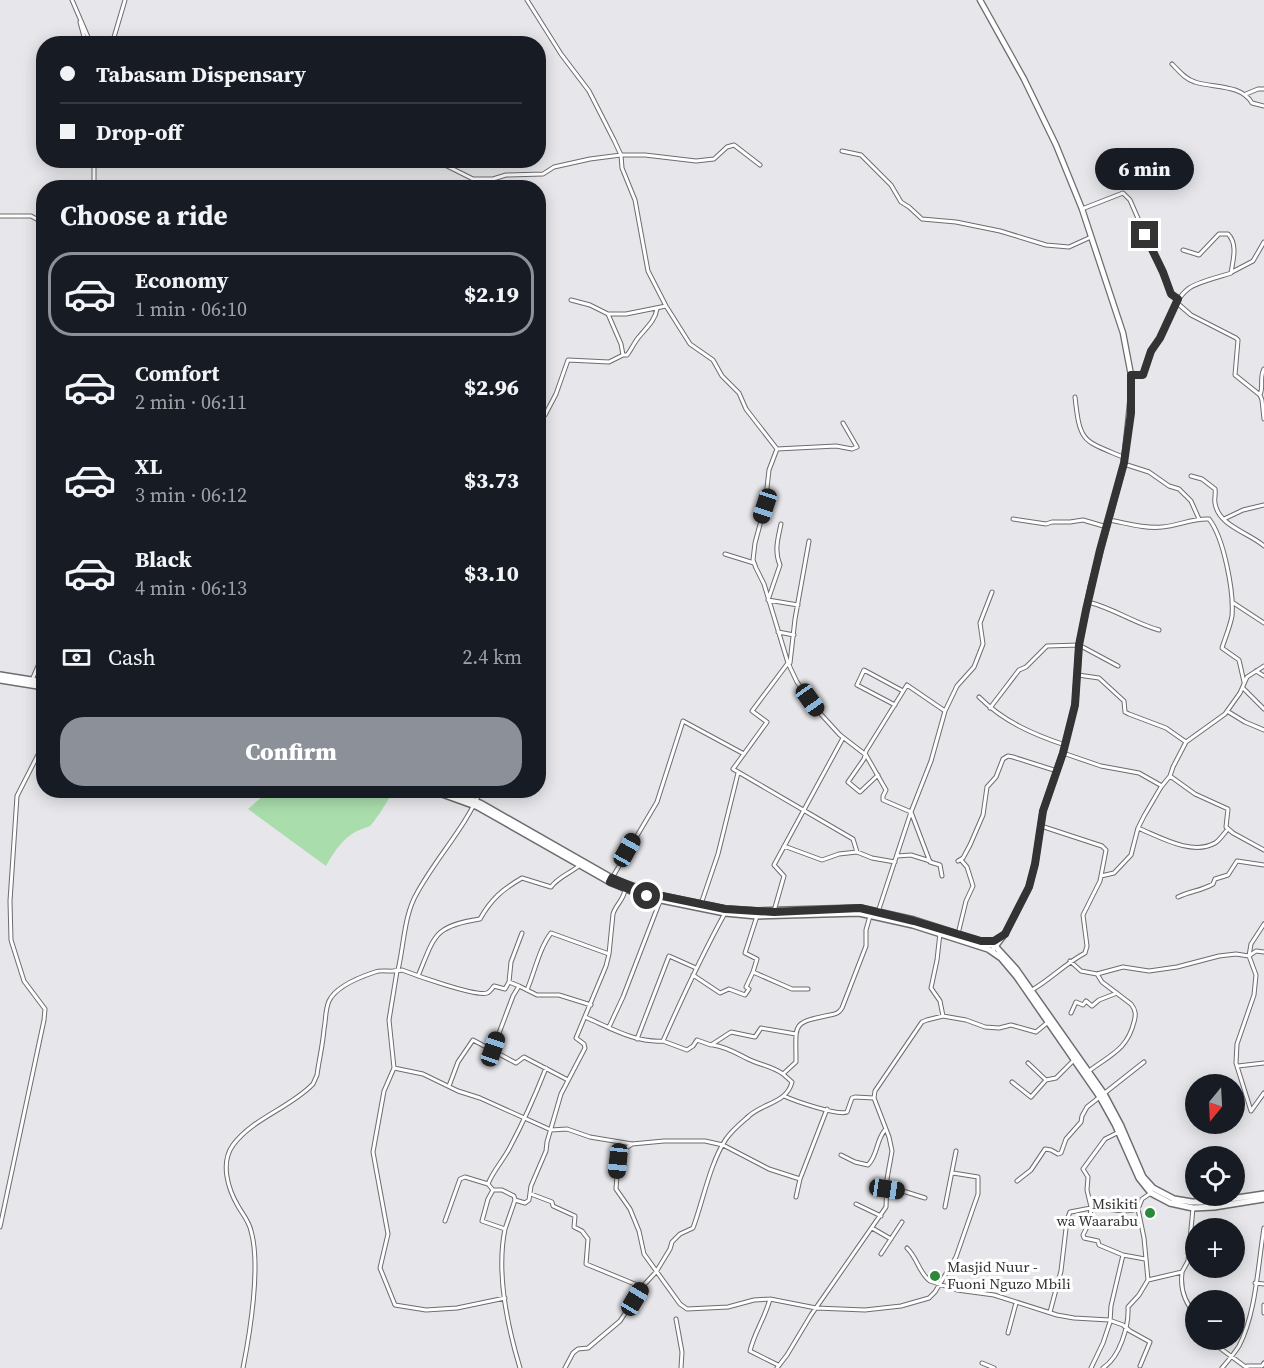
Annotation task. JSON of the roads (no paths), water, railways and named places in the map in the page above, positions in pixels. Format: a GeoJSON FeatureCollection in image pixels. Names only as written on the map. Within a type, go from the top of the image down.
{"type":"FeatureCollection","features":[{"type":"Feature","properties":{"kind":"main road"},"geometry":{"type":"LineString","coordinates":[[0,677],[36,685]]}},
{"type":"Feature","properties":{"kind":"main road"},"geometry":{"type":"LineString","coordinates":[[31,683],[36,683]]}},
{"type":"Feature","properties":{"kind":"main road"},"geometry":{"type":"LineString","coordinates":[[461,798],[476,803],[625,889],[661,900],[725,913],[757,916],[849,912],[870,915],[940,933],[1003,953]]}},
{"type":"Feature","properties":{"kind":"main road"},"geometry":{"type":"LineString","coordinates":[[476,803],[580,865],[611,880],[638,889],[725,909],[774,912],[849,908],[878,912],[981,941],[994,949],[1017,977],[1074,1060],[1102,1096],[1139,1178],[1151,1193],[1170,1203],[1192,1208],[1264,1199]]}},
{"type":"Feature","properties":{"kind":"main road"},"geometry":{"type":"LineString","coordinates":[[981,941],[994,941],[1005,934]]}},
{"type":"Feature","properties":{"kind":"main road"},"geometry":{"type":"LineString","coordinates":[[1005,934],[1001,948],[1003,953],[1088,1072],[1121,1126],[1148,1184],[1161,1194],[1174,1199],[1202,1203],[1264,1194]]}},
{"type":"Feature","properties":{"kind":"street"},"geometry":{"type":"LineString","coordinates":[[72,0],[88,36]]}},
{"type":"Feature","properties":{"kind":"street"},"geometry":{"type":"LineString","coordinates":[[114,36],[125,0]]}},
{"type":"Feature","properties":{"kind":"street"},"geometry":{"type":"LineString","coordinates":[[527,0],[561,54],[590,92],[621,155],[622,168],[635,200],[648,271],[666,306],[690,344],[713,360],[722,376],[740,393],[746,410],[777,448]]}},
{"type":"Feature","properties":{"kind":"street"},"geometry":{"type":"LineString","coordinates":[[980,0],[1024,79],[1056,146],[1082,209],[1112,294],[1123,333],[1131,375],[1131,413],[1124,461],[1079,645],[1075,705],[1063,753],[1043,811],[1029,887],[1005,934],[994,949]]}},
{"type":"Feature","properties":{"kind":"street"},"geometry":{"type":"LineString","coordinates":[[77,12],[84,36]]}},
{"type":"Feature","properties":{"kind":"street"},"geometry":{"type":"LineString","coordinates":[[1172,64],[1182,76],[1192,82],[1228,88],[1246,94],[1252,103],[1264,106]]}},
{"type":"Feature","properties":{"kind":"street"},"geometry":{"type":"LineString","coordinates":[[1246,94],[1264,89]]}},
{"type":"Feature","properties":{"kind":"street"},"geometry":{"type":"LineString","coordinates":[[451,168],[473,179],[493,179],[506,175],[543,174],[554,167],[621,155],[714,159],[727,147],[734,145],[760,165]]}},
{"type":"Feature","properties":{"kind":"street"},"geometry":{"type":"LineString","coordinates":[[842,151],[861,155],[891,185],[901,202],[922,219],[984,227],[1046,245],[1069,247],[1091,237]]}},
{"type":"Feature","properties":{"kind":"street"},"geometry":{"type":"LineString","coordinates":[[1082,209],[1123,193],[1130,200],[1171,294],[1191,315],[1238,340],[1235,375],[1260,395],[1264,419]]}},
{"type":"Feature","properties":{"kind":"street"},"geometry":{"type":"LineString","coordinates":[[0,216],[31,216],[36,219]]}},
{"type":"Feature","properties":{"kind":"street"},"geometry":{"type":"LineString","coordinates":[[1183,250],[1198,255],[1218,234],[1228,234],[1234,251],[1231,273]]}},
{"type":"Feature","properties":{"kind":"street"},"geometry":{"type":"LineString","coordinates":[[1131,375],[1143,375],[1151,351],[1160,338],[1177,301],[1193,285],[1231,273],[1253,261],[1264,242]]}},
{"type":"Feature","properties":{"kind":"street"},"geometry":{"type":"LineString","coordinates":[[571,300],[590,304],[608,314],[626,314],[666,306]]}},
{"type":"Feature","properties":{"kind":"street"},"geometry":{"type":"LineString","coordinates":[[546,413],[556,394],[568,360],[609,362],[627,355],[653,320],[657,308]]}},
{"type":"Feature","properties":{"kind":"street"},"geometry":{"type":"LineString","coordinates":[[608,314],[621,344],[623,355]]}},
{"type":"Feature","properties":{"kind":"street"},"geometry":{"type":"LineString","coordinates":[[1260,395],[1263,388],[1261,377],[1264,369]]}},
{"type":"Feature","properties":{"kind":"street"},"geometry":{"type":"LineString","coordinates":[[1075,397],[1078,422],[1085,439],[1149,472],[1183,493],[1191,501],[1199,519]]}},
{"type":"Feature","properties":{"kind":"street"},"geometry":{"type":"LineString","coordinates":[[777,448],[836,446],[852,449],[857,447],[843,423]]}},
{"type":"Feature","properties":{"kind":"street"},"geometry":{"type":"LineString","coordinates":[[777,448],[770,470],[765,506],[755,543],[754,563],[788,663],[797,682],[818,711],[843,738],[866,755],[886,790],[883,800],[910,812],[930,861]]}},
{"type":"Feature","properties":{"kind":"street"},"geometry":{"type":"LineString","coordinates":[[1191,476],[1202,479],[1215,489],[1215,504],[1224,519],[1234,528],[1264,546]]}},
{"type":"Feature","properties":{"kind":"street"},"geometry":{"type":"LineString","coordinates":[[1224,519],[1243,510],[1264,505]]}},
{"type":"Feature","properties":{"kind":"street"},"geometry":{"type":"LineString","coordinates":[[1013,519],[1046,524],[1083,520],[1107,526]]}},
{"type":"Feature","properties":{"kind":"street"},"geometry":{"type":"LineString","coordinates":[[1109,520],[1161,528],[1199,519],[1209,519],[1217,530],[1223,550],[1232,602],[1231,618],[1222,648],[1239,660],[1244,682]]}},
{"type":"Feature","properties":{"kind":"street"},"geometry":{"type":"LineString","coordinates":[[768,600],[780,565],[777,558],[777,543],[781,524]]}},
{"type":"Feature","properties":{"kind":"street"},"geometry":{"type":"LineString","coordinates":[[809,541],[790,663],[752,711],[767,722],[734,769],[853,839],[857,852]]}},
{"type":"Feature","properties":{"kind":"street"},"geometry":{"type":"LineString","coordinates":[[725,554],[754,563]]}},
{"type":"Feature","properties":{"kind":"street"},"geometry":{"type":"LineString","coordinates":[[878,912],[910,812],[932,761],[945,711],[957,686],[967,677],[983,644],[980,623],[992,592]]}},
{"type":"Feature","properties":{"kind":"street"},"geometry":{"type":"LineString","coordinates":[[768,600],[798,605]]}},
{"type":"Feature","properties":{"kind":"street"},"geometry":{"type":"LineString","coordinates":[[1088,602],[1106,606],[1119,614],[1159,630]]}},
{"type":"Feature","properties":{"kind":"street"},"geometry":{"type":"LineString","coordinates":[[1232,602],[1264,623]]}},
{"type":"Feature","properties":{"kind":"street"},"geometry":{"type":"LineString","coordinates":[[778,632],[794,634]]}},
{"type":"Feature","properties":{"kind":"street"},"geometry":{"type":"LineString","coordinates":[[990,708],[1019,670],[1026,667],[1047,646],[1079,645],[1118,666]]}},
{"type":"Feature","properties":{"kind":"street"},"geometry":{"type":"LineString","coordinates":[[1101,876],[1114,873],[1131,855],[1138,828],[1170,776],[1186,742],[1227,711],[1243,688],[1246,677],[1264,666]]}},
{"type":"Feature","properties":{"kind":"street"},"geometry":{"type":"LineString","coordinates":[[895,705],[857,685],[864,670],[903,691]]}},
{"type":"Feature","properties":{"kind":"street"},"geometry":{"type":"LineString","coordinates":[[31,683],[36,671]]}},
{"type":"Feature","properties":{"kind":"street"},"geometry":{"type":"LineString","coordinates":[[1256,671],[1264,676]]}},
{"type":"Feature","properties":{"kind":"street"},"geometry":{"type":"LineString","coordinates":[[1078,675],[1099,678],[1122,698],[1125,712],[1166,728],[1186,742]]}},
{"type":"Feature","properties":{"kind":"street"},"geometry":{"type":"LineString","coordinates":[[878,775],[860,792],[848,782],[907,685],[945,711]]}},
{"type":"Feature","properties":{"kind":"street"},"geometry":{"type":"LineString","coordinates":[[1243,688],[1264,709]]}},
{"type":"Feature","properties":{"kind":"street"},"geometry":{"type":"LineString","coordinates":[[979,697],[990,708],[1031,734],[1065,746]]}},
{"type":"Feature","properties":{"kind":"street"},"geometry":{"type":"LineString","coordinates":[[1227,711],[1264,730]]}},
{"type":"Feature","properties":{"kind":"street"},"geometry":{"type":"LineString","coordinates":[[611,880],[657,802],[683,720],[744,754]]}},
{"type":"Feature","properties":{"kind":"street"},"geometry":{"type":"LineString","coordinates":[[774,912],[784,876],[774,865],[843,738]]}},
{"type":"Feature","properties":{"kind":"street"},"geometry":{"type":"LineString","coordinates":[[1063,753],[1101,765],[1139,773],[1162,786]]}},
{"type":"Feature","properties":{"kind":"street"},"geometry":{"type":"LineString","coordinates":[[958,934],[966,901],[973,886],[967,867],[959,860],[963,858],[970,845],[983,815],[987,787],[996,777],[1003,759],[1008,756],[1013,757],[1057,771]]}},
{"type":"Feature","properties":{"kind":"street"},"geometry":{"type":"LineString","coordinates":[[0,1227],[45,1009],[24,981],[11,940],[10,901],[17,796],[36,759]]}},
{"type":"Feature","properties":{"kind":"street"},"geometry":{"type":"LineString","coordinates":[[700,904],[718,854],[738,773]]}},
{"type":"Feature","properties":{"kind":"street"},"geometry":{"type":"LineString","coordinates":[[1170,776],[1195,794],[1228,809],[1226,827],[1264,850]]}},
{"type":"Feature","properties":{"kind":"street"},"geometry":{"type":"LineString","coordinates":[[478,798],[416,894],[411,908],[388,1020],[394,1068],[384,1091],[373,1152],[388,1234],[380,1268],[395,1305],[426,1310],[457,1308],[505,1298]]}},
{"type":"Feature","properties":{"kind":"street"},"geometry":{"type":"LineString","coordinates":[[1031,990],[1046,982],[1070,961],[1085,953],[1087,946],[1083,915],[1101,876],[1106,850],[1102,846],[1041,826]]}},
{"type":"Feature","properties":{"kind":"street"},"geometry":{"type":"LineString","coordinates":[[1138,828],[1197,848],[1216,843],[1228,829]]}},
{"type":"Feature","properties":{"kind":"street"},"geometry":{"type":"LineString","coordinates":[[784,846],[822,860],[838,854],[857,852],[872,858],[895,862]]}},
{"type":"Feature","properties":{"kind":"street"},"geometry":{"type":"LineString","coordinates":[[897,856],[911,855],[940,865],[942,876]]}},
{"type":"Feature","properties":{"kind":"street"},"geometry":{"type":"LineString","coordinates":[[1179,897],[1188,892],[1200,891],[1213,884],[1215,879],[1228,875],[1238,861],[1264,866]]}},
{"type":"Feature","properties":{"kind":"street"},"geometry":{"type":"LineString","coordinates":[[418,976],[440,932],[448,926],[480,919],[496,896],[522,878],[551,886],[580,865]]}},
{"type":"Feature","properties":{"kind":"street"},"geometry":{"type":"LineString","coordinates":[[493,1190],[502,1190],[514,1196],[515,1200],[525,1203],[531,1194],[531,1186],[546,1151],[561,1094],[585,1048],[584,1044],[576,1038],[591,1005],[609,954],[613,914],[624,897],[625,889]]}},
{"type":"Feature","properties":{"kind":"street"},"geometry":{"type":"LineString","coordinates":[[609,1027],[661,900]]}},
{"type":"Feature","properties":{"kind":"street"},"geometry":{"type":"LineString","coordinates":[[663,1041],[696,968],[725,913]]}},
{"type":"Feature","properties":{"kind":"street"},"geometry":{"type":"LineString","coordinates":[[783,1074],[796,1062],[796,1034],[799,1025],[805,1020],[834,1014],[842,1008],[866,946],[866,930],[870,915]]}},
{"type":"Feature","properties":{"kind":"street"},"geometry":{"type":"LineString","coordinates":[[693,975],[717,993],[729,989],[744,995],[749,989],[746,987],[757,959],[745,953],[757,916]]}},
{"type":"Feature","properties":{"kind":"street"},"geometry":{"type":"LineString","coordinates":[[1264,924],[1251,944],[1249,956],[1256,975],[1254,995],[1237,1044],[1236,1063],[1245,1099],[1251,1111],[1264,1093]]}},
{"type":"Feature","properties":{"kind":"street"},"geometry":{"type":"LineString","coordinates":[[243,1368],[248,1342],[255,1257],[251,1230],[229,1183],[226,1164],[229,1152],[244,1134],[313,1084],[317,1075],[329,1000],[346,985],[377,971],[402,970],[457,988],[484,993],[490,991],[494,986],[505,989],[509,982],[511,962],[522,933]]}},
{"type":"Feature","properties":{"kind":"street"},"geometry":{"type":"LineString","coordinates":[[527,990],[544,943],[551,933],[609,954]]}},
{"type":"Feature","properties":{"kind":"street"},"geometry":{"type":"LineString","coordinates":[[940,933],[931,988],[940,1001],[943,1016]]}},
{"type":"Feature","properties":{"kind":"street"},"geometry":{"type":"LineString","coordinates":[[1070,961],[1081,971],[1097,974],[1123,967],[1149,971],[1177,968],[1219,956],[1236,954],[1249,956],[1256,951],[1264,952]]}},
{"type":"Feature","properties":{"kind":"street"},"geometry":{"type":"LineString","coordinates":[[637,1039],[669,956],[696,968]]}},
{"type":"Feature","properties":{"kind":"street"},"geometry":{"type":"LineString","coordinates":[[753,972],[792,989],[808,989]]}},
{"type":"Feature","properties":{"kind":"street"},"geometry":{"type":"LineString","coordinates":[[1088,1072],[1124,1045],[1131,1034],[1136,1015],[1134,1009],[1102,982],[1097,974]]}},
{"type":"Feature","properties":{"kind":"street"},"geometry":{"type":"LineString","coordinates":[[509,982],[537,995],[559,995],[591,1005]]}},
{"type":"Feature","properties":{"kind":"street"},"geometry":{"type":"LineString","coordinates":[[493,1049],[519,986]]}},
{"type":"Feature","properties":{"kind":"street"},"geometry":{"type":"LineString","coordinates":[[1071,1013],[1076,1002],[1083,1005],[1086,1001],[1092,1006],[1099,1000],[1117,993]]}},
{"type":"Feature","properties":{"kind":"street"},"geometry":{"type":"LineString","coordinates":[[770,1299],[766,1315],[757,1330],[750,1351],[777,1367],[886,1208],[892,1151],[874,1098],[877,1086],[922,1022],[943,1016],[966,1020],[985,1027],[999,1028],[1011,1025],[1036,1032],[1048,1022]]}},
{"type":"Feature","properties":{"kind":"street"},"geometry":{"type":"LineString","coordinates":[[565,1368],[573,1353],[578,1349],[588,1347],[620,1321],[642,1287],[656,1272],[672,1242],[680,1234],[693,1228],[704,1191],[723,1145],[734,1130],[757,1109],[784,1096],[792,1082],[773,1066],[750,1060],[724,1047],[697,1040],[687,1050],[663,1041],[647,1042],[585,1017]]}},
{"type":"Feature","properties":{"kind":"street"},"geometry":{"type":"LineString","coordinates":[[711,1045],[731,1032],[755,1037],[761,1028],[796,1034]]}},
{"type":"Feature","properties":{"kind":"street"},"geometry":{"type":"LineString","coordinates":[[449,1086],[458,1062],[472,1040],[516,1063],[524,1057],[568,1080]]}},
{"type":"Feature","properties":{"kind":"street"},"geometry":{"type":"LineString","coordinates":[[1012,1082],[1031,1097],[1046,1080],[1056,1078],[1074,1060]]}},
{"type":"Feature","properties":{"kind":"street"},"geometry":{"type":"LineString","coordinates":[[1017,1181],[1031,1170],[1045,1149],[1061,1153],[1068,1135],[1081,1122],[1083,1113],[1144,1062]]}},
{"type":"Feature","properties":{"kind":"street"},"geometry":{"type":"LineString","coordinates":[[1028,1063],[1046,1080]]}},
{"type":"Feature","properties":{"kind":"street"},"geometry":{"type":"LineString","coordinates":[[1238,1066],[1264,1063]]}},
{"type":"Feature","properties":{"kind":"street"},"geometry":{"type":"LineString","coordinates":[[394,1068],[423,1074],[551,1130],[567,1129],[598,1140],[632,1144],[705,1141],[723,1145],[769,1169],[800,1179]]}},
{"type":"Feature","properties":{"kind":"street"},"geometry":{"type":"LineString","coordinates":[[488,1184],[493,1172],[499,1167],[510,1148],[546,1068]]}},
{"type":"Feature","properties":{"kind":"street"},"geometry":{"type":"LineString","coordinates":[[784,1096],[834,1113],[844,1113],[855,1097],[874,1098]]}},
{"type":"Feature","properties":{"kind":"street"},"geometry":{"type":"LineString","coordinates":[[796,1197],[800,1179],[826,1109]]}},
{"type":"Feature","properties":{"kind":"street"},"geometry":{"type":"LineString","coordinates":[[841,1155],[868,1165],[873,1159],[881,1134],[885,1130]]}},
{"type":"Feature","properties":{"kind":"street"},"geometry":{"type":"LineString","coordinates":[[1119,1132],[1105,1139],[1083,1169],[1088,1177],[1087,1190],[1091,1209],[1090,1221],[1083,1235],[1084,1238],[1098,1241],[1100,1245],[1123,1255],[1145,1259]]}},
{"type":"Feature","properties":{"kind":"street"},"geometry":{"type":"LineString","coordinates":[[632,1144],[622,1151],[618,1161],[616,1189],[630,1209],[644,1254],[680,1304],[687,1309],[728,1307],[754,1300],[770,1299],[816,1308],[865,1310],[901,1306],[929,1298],[956,1257],[980,1190],[978,1177],[953,1173]]}},
{"type":"Feature","properties":{"kind":"street"},"geometry":{"type":"LineString","coordinates":[[945,1207],[956,1151]]}},
{"type":"Feature","properties":{"kind":"street"},"geometry":{"type":"LineString","coordinates":[[445,1221],[460,1179],[465,1177],[488,1184],[493,1190]]}},
{"type":"Feature","properties":{"kind":"street"},"geometry":{"type":"LineString","coordinates":[[887,1189],[925,1198]]}},
{"type":"Feature","properties":{"kind":"street"},"geometry":{"type":"LineString","coordinates":[[493,1190],[482,1221],[505,1229]]}},
{"type":"Feature","properties":{"kind":"street"},"geometry":{"type":"LineString","coordinates":[[1103,1368],[1109,1366],[1126,1328],[1128,1307],[1148,1280],[1144,1238],[1138,1209],[1142,1200],[1151,1193]]}},
{"type":"Feature","properties":{"kind":"street"},"geometry":{"type":"LineString","coordinates":[[531,1194],[552,1202],[553,1206],[575,1216],[575,1229],[582,1231],[588,1239],[586,1264],[642,1287]]}},
{"type":"Feature","properties":{"kind":"street"},"geometry":{"type":"LineString","coordinates":[[515,1200],[505,1229],[502,1284],[510,1337],[520,1368]]}},
{"type":"Feature","properties":{"kind":"street"},"geometry":{"type":"LineString","coordinates":[[856,1204],[881,1216]]}},
{"type":"Feature","properties":{"kind":"street"},"geometry":{"type":"LineString","coordinates":[[1185,1297],[1181,1282],[1182,1272],[1188,1261],[1192,1208]]}},
{"type":"Feature","properties":{"kind":"street"},"geometry":{"type":"LineString","coordinates":[[1050,1312],[1061,1271],[1070,1212],[1091,1209],[1127,1212],[1138,1209]]}},
{"type":"Feature","properties":{"kind":"street"},"geometry":{"type":"LineString","coordinates":[[881,1254],[902,1222]]}},
{"type":"Feature","properties":{"kind":"street"},"geometry":{"type":"LineString","coordinates":[[872,1228],[891,1239]]}},
{"type":"Feature","properties":{"kind":"street"},"geometry":{"type":"LineString","coordinates":[[1222,1368],[1233,1356],[1250,1318],[1264,1228]]}},
{"type":"Feature","properties":{"kind":"street"},"geometry":{"type":"LineString","coordinates":[[907,1248],[926,1278],[957,1290],[994,1295],[1074,1318],[1110,1320],[1123,1325],[1150,1342],[1140,1366]]}},
{"type":"Feature","properties":{"kind":"street"},"geometry":{"type":"LineString","coordinates":[[1091,1368],[1103,1343],[1110,1320],[1123,1255]]}},
{"type":"Feature","properties":{"kind":"street"},"geometry":{"type":"LineString","coordinates":[[1148,1280],[1182,1272]]}},
{"type":"Feature","properties":{"kind":"street"},"geometry":{"type":"LineString","coordinates":[[1255,1283],[1264,1284]]}},
{"type":"Feature","properties":{"kind":"street"},"geometry":{"type":"LineString","coordinates":[[1008,1333],[1016,1303]]}},
{"type":"Feature","properties":{"kind":"street"},"geometry":{"type":"LineString","coordinates":[[1264,1305],[1264,1312]]}},
{"type":"Feature","properties":{"kind":"street"},"geometry":{"type":"LineString","coordinates":[[676,1319],[682,1352],[681,1368]]}},
{"type":"Feature","properties":{"kind":"street"},"geometry":{"type":"LineString","coordinates":[[1224,1350],[1247,1367],[1262,1366],[1264,1363]]}},
{"type":"Feature","properties":{"kind":"street"},"geometry":{"type":"LineString","coordinates":[[982,1363],[994,1368]]}},
{"type":"Feature","properties":{"kind":"street"},"geometry":{"type":"LineString","coordinates":[[1261,1368],[1264,1363]]}},
{"type":"Feature","properties":{"kind":"place","name":"Msikiti wa Waarabu"},"geometry":{"type":"Point","coordinates":[1150,1213]}},
{"type":"Feature","properties":{"kind":"place","name":"Masjid Nuur - Fuoni Nguzo Mbili"},"geometry":{"type":"Point","coordinates":[935,1276]}}]}
